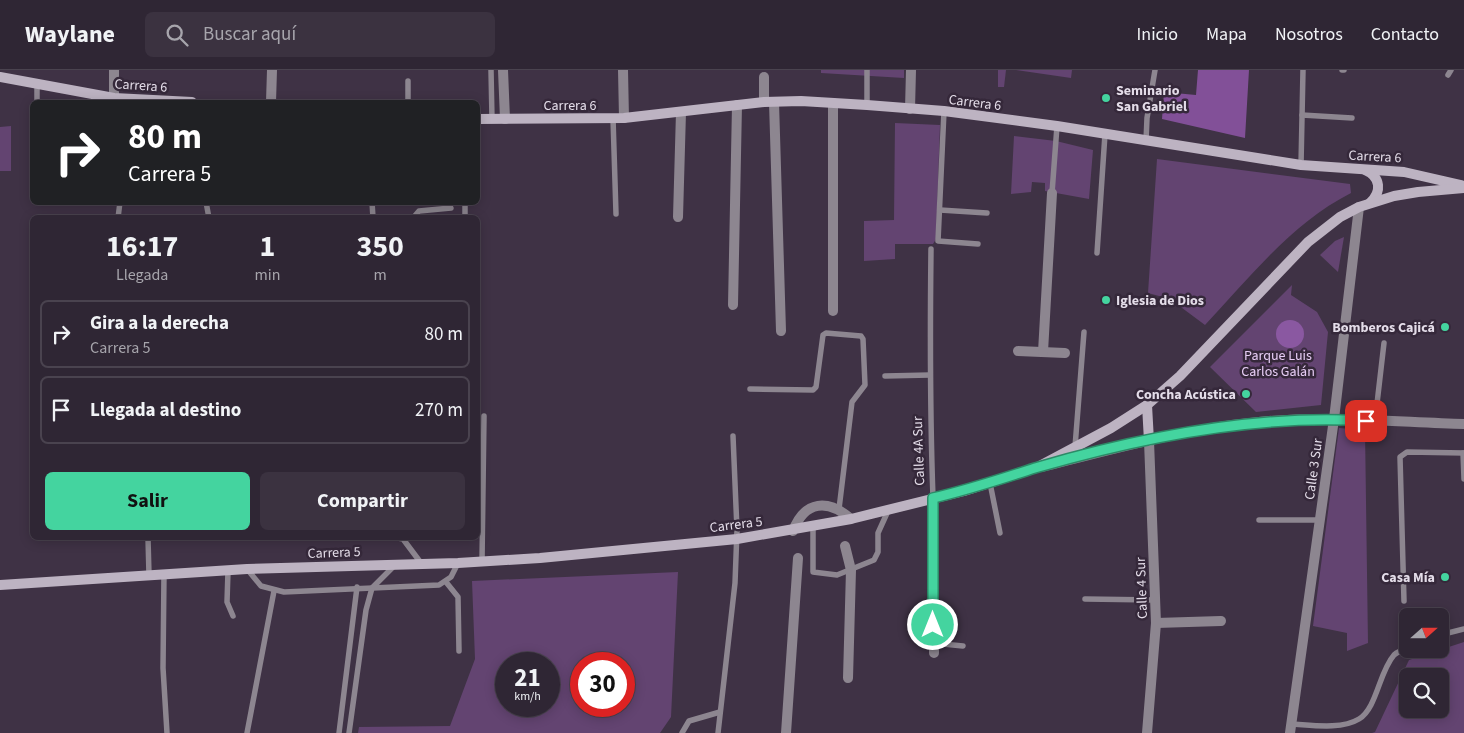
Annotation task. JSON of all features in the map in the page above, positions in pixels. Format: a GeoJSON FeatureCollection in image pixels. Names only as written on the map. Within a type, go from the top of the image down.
{"type":"FeatureCollection","features":[{"type":"Feature","properties":{"kind":"main road","name":"Carrera 6"},"geometry":{"type":"LineString","coordinates":[[0,77],[114,98],[153,100]]}},
{"type":"Feature","properties":{"kind":"main road","name":"Carrera 6"},"geometry":{"type":"LineString","coordinates":[[480,119],[624,118],[769,102],[833,102],[944,111],[1057,126],[1301,166],[1404,172],[1464,187]]}},
{"type":"Feature","properties":{"kind":"main road"},"geometry":{"type":"LineString","coordinates":[[1364,170],[1376,178],[1379,185],[1378,192],[1370,204]]}},
{"type":"Feature","properties":{"kind":"main road","name":"Carrera 6"},"geometry":{"type":"LineString","coordinates":[[1036,468],[1074,450],[1147,405],[1180,376],[1308,242],[1340,217],[1359,207],[1418,192],[1464,187]]}},
{"type":"Feature","properties":{"kind":"main road"},"geometry":{"type":"LineString","coordinates":[[1147,405],[1149,441]]}},
{"type":"Feature","properties":{"kind":"main road","name":"Carrera 5"},"geometry":{"type":"LineString","coordinates":[[0,585],[247,569],[482,562],[737,539],[793,531],[888,511],[990,483],[1036,468]]}},
{"type":"Feature","properties":{"kind":"street"},"geometry":{"type":"LineString","coordinates":[[114,70],[114,98]]}},
{"type":"Feature","properties":{"kind":"street"},"geometry":{"type":"LineString","coordinates":[[271,100],[272,70]]}},
{"type":"Feature","properties":{"kind":"street"},"geometry":{"type":"LineString","coordinates":[[503,70],[505,119]]}},
{"type":"Feature","properties":{"kind":"street"},"geometry":{"type":"LineString","coordinates":[[623,70],[624,118]]}},
{"type":"Feature","properties":{"kind":"street"},"geometry":{"type":"LineString","coordinates":[[910,109],[911,70]]}},
{"type":"Feature","properties":{"kind":"street"},"geometry":{"type":"LineString","coordinates":[[764,74],[769,102],[781,331]]}},
{"type":"Feature","properties":{"kind":"street"},"geometry":{"type":"LineString","coordinates":[[833,102],[833,311]]}},
{"type":"Feature","properties":{"kind":"street"},"geometry":{"type":"LineString","coordinates":[[733,306],[737,105]]}},
{"type":"Feature","properties":{"kind":"street"},"geometry":{"type":"LineString","coordinates":[[678,217],[681,112]]}},
{"type":"Feature","properties":{"kind":"street"},"geometry":{"type":"LineString","coordinates":[[1043,352],[1052,192]]}},
{"type":"Feature","properties":{"kind":"street","name":"Calle 3 Sur"},"geometry":{"type":"LineString","coordinates":[[1290,728],[1334,419],[1359,207]]}},
{"type":"Feature","properties":{"kind":"street"},"geometry":{"type":"LineString","coordinates":[[1018,351],[1065,353]]}},
{"type":"Feature","properties":{"kind":"street","name":"Carrera 5"},"geometry":{"type":"LineString","coordinates":[[1036,468],[1149,441],[1258,422],[1334,419],[1464,424]]}},
{"type":"Feature","properties":{"kind":"street","name":"Calle 4 Sur"},"geometry":{"type":"LineString","coordinates":[[1147,733],[1156,624],[1149,441]]}},
{"type":"Feature","properties":{"kind":"street","name":"Calle 4A Sur"},"geometry":{"type":"LineString","coordinates":[[933,498],[934,648]]}},
{"type":"Feature","properties":{"kind":"street"},"geometry":{"type":"LineString","coordinates":[[793,531],[797,520],[805,511],[816,506],[828,505],[839,509],[850,519]]}},
{"type":"Feature","properties":{"kind":"street"},"geometry":{"type":"LineString","coordinates":[[845,546],[851,570],[848,678]]}},
{"type":"Feature","properties":{"kind":"street"},"geometry":{"type":"LineString","coordinates":[[786,733],[798,558]]}},
{"type":"Feature","properties":{"kind":"street"},"geometry":{"type":"LineString","coordinates":[[1156,624],[1221,621]]}},
{"type":"Feature","properties":{"kind":"lane"},"geometry":{"type":"LineString","coordinates":[[491,70],[492,119]]}},
{"type":"Feature","properties":{"kind":"lane"},"geometry":{"type":"LineString","coordinates":[[867,70],[867,105]]}},
{"type":"Feature","properties":{"kind":"lane"},"geometry":{"type":"LineString","coordinates":[[1146,140],[1147,118],[1155,70]]}},
{"type":"Feature","properties":{"kind":"lane"},"geometry":{"type":"LineString","coordinates":[[1301,166],[1303,70]]}},
{"type":"Feature","properties":{"kind":"lane"},"geometry":{"type":"LineString","coordinates":[[408,81],[408,100]]}},
{"type":"Feature","properties":{"kind":"lane"},"geometry":{"type":"LineString","coordinates":[[37,84],[37,100]]}},
{"type":"Feature","properties":{"kind":"lane"},"geometry":{"type":"LineString","coordinates":[[944,111],[938,241],[978,244]]}},
{"type":"Feature","properties":{"kind":"lane"},"geometry":{"type":"LineString","coordinates":[[1302,115],[1352,118]]}},
{"type":"Feature","properties":{"kind":"lane"},"geometry":{"type":"LineString","coordinates":[[612,118],[616,214]]}},
{"type":"Feature","properties":{"kind":"lane"},"geometry":{"type":"LineString","coordinates":[[1052,192],[1057,126]]}},
{"type":"Feature","properties":{"kind":"lane"},"geometry":{"type":"LineString","coordinates":[[1097,253],[1106,134]]}},
{"type":"Feature","properties":{"kind":"lane"},"geometry":{"type":"LineString","coordinates":[[416,215],[419,211],[450,208]]}},
{"type":"Feature","properties":{"kind":"lane"},"geometry":{"type":"LineString","coordinates":[[940,210],[987,213]]}},
{"type":"Feature","properties":{"kind":"lane","name":"Calle 4A Sur"},"geometry":{"type":"LineString","coordinates":[[931,249],[930,375],[931,480],[933,498]]}},
{"type":"Feature","properties":{"kind":"lane"},"geometry":{"type":"LineString","coordinates":[[1074,450],[1084,332]]}},
{"type":"Feature","properties":{"kind":"lane"},"geometry":{"type":"LineString","coordinates":[[750,389],[814,390],[823,335],[826,333],[861,336],[864,340],[865,385],[852,402],[839,509]]}},
{"type":"Feature","properties":{"kind":"lane"},"geometry":{"type":"LineString","coordinates":[[1375,422],[1384,343]]}},
{"type":"Feature","properties":{"kind":"lane"},"geometry":{"type":"LineString","coordinates":[[885,376],[930,375]]}},
{"type":"Feature","properties":{"kind":"lane"},"geometry":{"type":"LineString","coordinates":[[482,562],[484,416]]}},
{"type":"Feature","properties":{"kind":"lane"},"geometry":{"type":"LineString","coordinates":[[718,733],[735,582],[737,539],[733,436]]}},
{"type":"Feature","properties":{"kind":"lane"},"geometry":{"type":"LineString","coordinates":[[1404,601],[1400,457],[1407,452],[1464,453],[1464,479]]}},
{"type":"Feature","properties":{"kind":"lane"},"geometry":{"type":"LineString","coordinates":[[990,483],[1000,533]]}},
{"type":"Feature","properties":{"kind":"lane"},"geometry":{"type":"LineString","coordinates":[[814,527],[813,572],[837,576],[874,560],[878,552],[878,533],[888,511]]}},
{"type":"Feature","properties":{"kind":"lane"},"geometry":{"type":"LineString","coordinates":[[1259,520],[1320,520]]}},
{"type":"Feature","properties":{"kind":"lane"},"geometry":{"type":"LineString","coordinates":[[148,540],[149,575]]}},
{"type":"Feature","properties":{"kind":"lane"},"geometry":{"type":"LineString","coordinates":[[403,540],[421,563]]}},
{"type":"Feature","properties":{"kind":"lane"},"geometry":{"type":"LineString","coordinates":[[247,569],[261,586],[274,591],[439,585],[446,582],[458,563]]}},
{"type":"Feature","properties":{"kind":"lane"},"geometry":{"type":"LineString","coordinates":[[349,733],[366,610],[372,588],[396,564]]}},
{"type":"Feature","properties":{"kind":"lane"},"geometry":{"type":"LineString","coordinates":[[228,571],[227,602],[233,616]]}},
{"type":"Feature","properties":{"kind":"lane"},"geometry":{"type":"LineString","coordinates":[[164,574],[163,668],[167,733]]}},
{"type":"Feature","properties":{"kind":"lane"},"geometry":{"type":"LineString","coordinates":[[446,582],[458,597],[460,651]]}},
{"type":"Feature","properties":{"kind":"lane"},"geometry":{"type":"LineString","coordinates":[[339,733],[356,587]]}},
{"type":"Feature","properties":{"kind":"lane"},"geometry":{"type":"LineString","coordinates":[[247,733],[274,591]]}},
{"type":"Feature","properties":{"kind":"lane"},"geometry":{"type":"LineString","coordinates":[[1085,599],[1156,600]]}},
{"type":"Feature","properties":{"kind":"lane"},"geometry":{"type":"LineString","coordinates":[[1449,633],[1464,629]]}},
{"type":"Feature","properties":{"kind":"lane"},"geometry":{"type":"LineString","coordinates":[[934,648],[963,646]]}},
{"type":"Feature","properties":{"kind":"lane"},"geometry":{"type":"LineString","coordinates":[[1290,728],[1347,724],[1359,719],[1368,712],[1378,683],[1394,654],[1399,652]]}},
{"type":"Feature","properties":{"kind":"lane"},"geometry":{"type":"LineString","coordinates":[[682,733],[689,721],[720,712]]}},
{"type":"Feature","properties":{"kind":"green space"},"geometry":{"type":"Polygon","coordinates":[[[821,70],[904,70],[904,78],[821,73],[821,70]]]}},
{"type":"Feature","properties":{"kind":"green space"},"geometry":{"type":"Polygon","coordinates":[[[998,70],[1006,70],[1004,87],[998,87],[998,70]]]}},
{"type":"Feature","properties":{"kind":"green space"},"geometry":{"type":"Polygon","coordinates":[[[1016,70],[1072,70],[1071,78],[1016,70]]]}},
{"type":"Feature","properties":{"kind":"green space"},"geometry":{"type":"Polygon","coordinates":[[[895,123],[940,125],[936,239],[933,244],[895,244],[895,259],[864,261],[864,221],[894,220],[895,123]]]}},
{"type":"Feature","properties":{"kind":"green space"},"geometry":{"type":"Polygon","coordinates":[[[11,126],[11,171],[0,171],[0,127],[11,126]]]}},
{"type":"Feature","properties":{"kind":"green space"},"geometry":{"type":"Polygon","coordinates":[[[1014,136],[1056,141],[1093,150],[1089,199],[1045,191],[1045,183],[1032,182],[1031,192],[1011,194],[1014,136]]]}},
{"type":"Feature","properties":{"kind":"green space"},"geometry":{"type":"Polygon","coordinates":[[[1157,159],[1350,184],[1351,193],[1330,205],[1291,235],[1255,270],[1205,325],[1170,299],[1148,293],[1157,159]]]}},
{"type":"Feature","properties":{"kind":"green space"},"geometry":{"type":"Polygon","coordinates":[[[1344,237],[1338,272],[1320,255],[1335,241],[1344,237]]]}},
{"type":"Feature","properties":{"kind":"green space","name":"Parque Luis Carlos Galán"},"geometry":{"type":"Polygon","coordinates":[[[1292,285],[1291,295],[1317,312],[1328,332],[1321,405],[1256,412],[1210,367],[1292,285]]]}},
{"type":"Feature","properties":{"kind":"green space"},"geometry":{"type":"Polygon","coordinates":[[[1339,428],[1365,430],[1368,643],[1347,651],[1347,633],[1313,626],[1339,428]]]}},
{"type":"Feature","properties":{"kind":"green space"},"geometry":{"type":"Polygon","coordinates":[[[678,572],[671,717],[660,733],[358,733],[359,727],[450,726],[475,659],[472,581],[678,572]]]}},
{"type":"Feature","properties":{"kind":"green space"},"geometry":{"type":"Polygon","coordinates":[[[1464,642],[1464,733],[1372,733],[1375,732],[1399,681],[1399,718],[1449,718],[1449,668],[1405,668],[1409,660],[1415,658],[1449,658],[1449,647],[1464,642]]]}},
{"type":"Feature","properties":{"kind":"shaded area"},"geometry":{"type":"Polygon","coordinates":[[[1198,70],[1249,70],[1245,138],[1162,119],[1164,92],[1196,95],[1198,70]]]}},
{"type":"Feature","properties":{"kind":"shaded area"},"geometry":{"type":"Polygon","coordinates":[[[1290,320],[1300,324],[1304,334],[1300,344],[1290,348],[1280,344],[1276,334],[1280,324],[1290,320]]]}},
{"type":"Feature","properties":{"kind":"place","name":"Seminario San Gabriel"},"geometry":{"type":"Point","coordinates":[1106,98]}},
{"type":"Feature","properties":{"kind":"place","name":"Iglesia de Dios"},"geometry":{"type":"Point","coordinates":[1106,300]}},
{"type":"Feature","properties":{"kind":"place","name":"Bomberos Cajicá"},"geometry":{"type":"Point","coordinates":[1445,327]}},
{"type":"Feature","properties":{"kind":"place","name":"Concha Acústica"},"geometry":{"type":"Point","coordinates":[1246,394]}},
{"type":"Feature","properties":{"kind":"place","name":"Casa Mía"},"geometry":{"type":"Point","coordinates":[1445,577]}},
{"type":"Feature","properties":{"kind":"route"},"geometry":{"type":"LineString","coordinates":[[933,625],[933,498],[964,491],[1036,468],[1168,437],[1258,422],[1334,419],[1366,421]]}}]}
